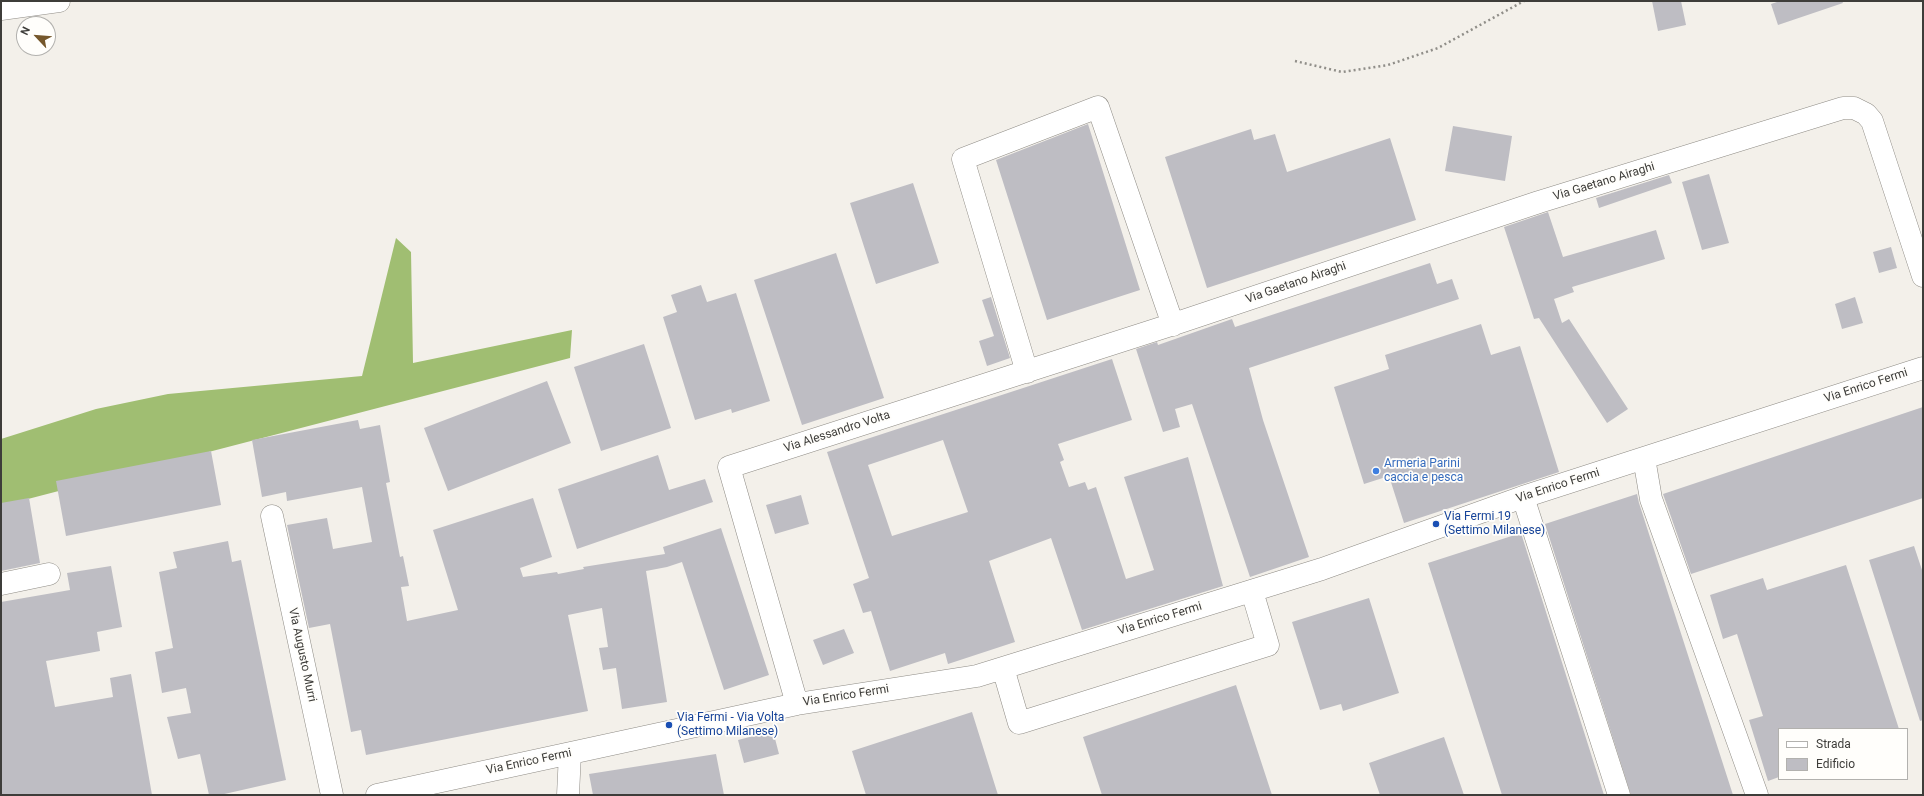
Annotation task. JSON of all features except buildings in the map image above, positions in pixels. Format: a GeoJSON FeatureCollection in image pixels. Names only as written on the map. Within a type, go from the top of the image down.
{"type":"FeatureCollection","features":[{"type":"Feature","properties":{"kind":"main road"},"geometry":{"type":"LineString","coordinates":[[1,9],[59,1]]}},
{"type":"Feature","properties":{"kind":"main road"},"geometry":{"type":"LineString","coordinates":[[1027,372],[963,159],[1098,107],[1176,324]]}},
{"type":"Feature","properties":{"kind":"main road","name":"Via Gaetano Airaghi"},"geometry":{"type":"LineString","coordinates":[[1176,324],[1538,202],[1843,108],[1854,108],[1866,114],[1872,121],[1923,276]]}},
{"type":"Feature","properties":{"kind":"main road","name":"Via Alessandro Volta"},"geometry":{"type":"LineString","coordinates":[[797,704],[729,467],[1176,324]]}},
{"type":"Feature","properties":{"kind":"main road","name":"Via Enrico Fermi"},"geometry":{"type":"LineString","coordinates":[[377,795],[420,790],[570,753],[797,704],[977,676],[1322,569],[1523,497],[1923,368]]}},
{"type":"Feature","properties":{"kind":"main road"},"geometry":{"type":"LineString","coordinates":[[1644,458],[1652,499],[1757,795]]}},
{"type":"Feature","properties":{"kind":"main road"},"geometry":{"type":"LineString","coordinates":[[1523,497],[1619,795]]}},
{"type":"Feature","properties":{"kind":"main road","name":"Via Augusto Murri"},"geometry":{"type":"LineString","coordinates":[[272,516],[332,795]]}},
{"type":"Feature","properties":{"kind":"main road"},"geometry":{"type":"LineString","coordinates":[[1,584],[49,574]]}},
{"type":"Feature","properties":{"kind":"main road"},"geometry":{"type":"LineString","coordinates":[[1003,668],[1018,723],[1268,645],[1252,591]]}},
{"type":"Feature","properties":{"kind":"main road"},"geometry":{"type":"LineString","coordinates":[[568,795],[570,753]]}},
{"type":"Feature","properties":{"kind":"path"},"geometry":{"type":"LineString","coordinates":[[1295,61],[1342,72],[1388,65],[1438,48],[1524,1]]}},
{"type":"Feature","properties":{"kind":"green space"},"geometry":{"type":"Polygon","coordinates":[[[396,238],[411,252],[413,363],[572,330],[570,358],[1,506],[1,439],[96,409],[168,394],[362,376],[396,238]]]}},
{"type":"Feature","properties":{"kind":"place","name":"Armeria Parini caccia e pesca"},"geometry":{"type":"Point","coordinates":[1376,471]}},
{"type":"Feature","properties":{"kind":"place","name":"Via Fermi 19 (Settimo Milanese)"},"geometry":{"type":"Point","coordinates":[1436,524]}},
{"type":"Feature","properties":{"kind":"place","name":"Via Fermi - Via Volta (Settimo Milanese)"},"geometry":{"type":"Point","coordinates":[669,725]}}]}
